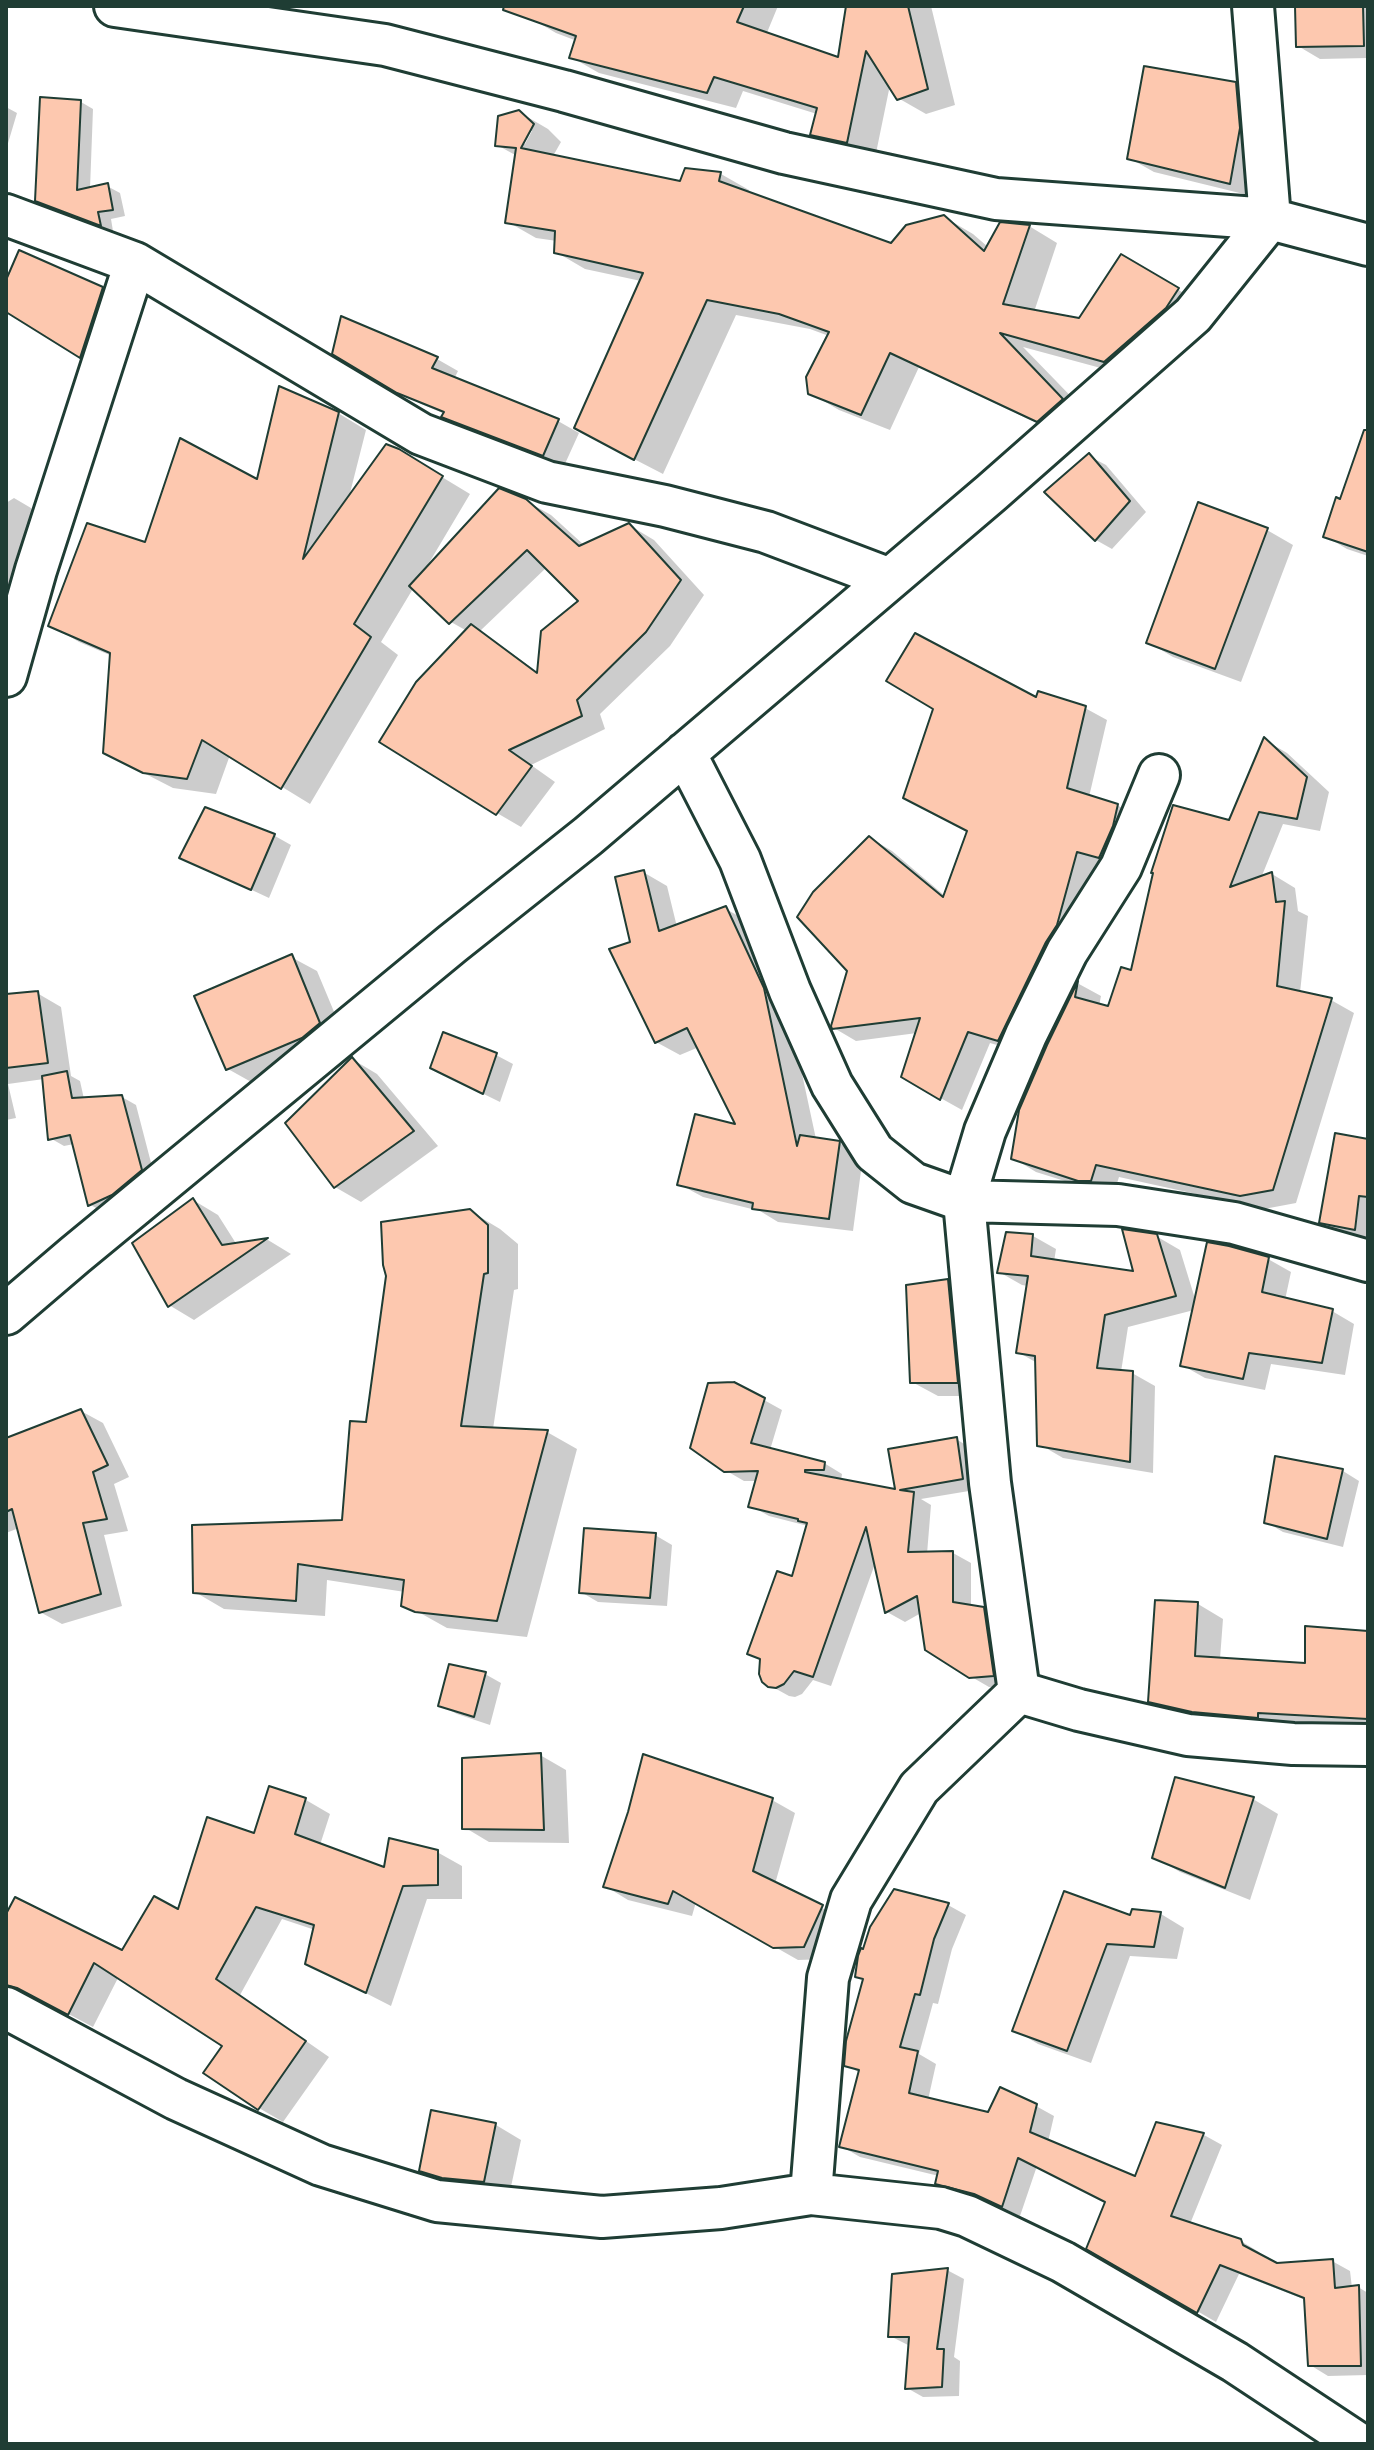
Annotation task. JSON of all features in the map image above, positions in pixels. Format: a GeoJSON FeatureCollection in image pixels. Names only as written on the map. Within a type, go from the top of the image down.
{"type":"FeatureCollection","features":[{"type":"Feature","properties":{"kind":"street"},"geometry":{"type":"LineString","coordinates":[[115,6],[385,45],[784,153],[996,199],[1270,219],[1368,245]]}},
{"type":"Feature","properties":{"kind":"street"},"geometry":{"type":"LineString","coordinates":[[6,1314],[439,954],[588,836],[991,493],[1193,315],[1270,219],[1253,6]]}},
{"type":"Feature","properties":{"kind":"street"},"geometry":{"type":"LineString","coordinates":[[6,215],[135,263],[421,434],[547,482],[665,506],[766,532],[890,579]]}},
{"type":"Feature","properties":{"kind":"street"},"geometry":{"type":"LineString","coordinates":[[6,676],[36,570],[135,263]]}},
{"type":"Feature","properties":{"kind":"street"},"geometry":{"type":"LineString","coordinates":[[685,753],[740,860],[790,991],[832,1085],[874,1152],[913,1183],[964,1201],[1118,1205],[1234,1223],[1368,1261]]}},
{"type":"Feature","properties":{"kind":"street"},"geometry":{"type":"LineString","coordinates":[[1019,1692],[990,1483],[964,1201],[985,1131],[1026,1035],[1067,952],[1121,867],[1159,775]]}},
{"type":"Feature","properties":{"kind":"street"},"geometry":{"type":"LineString","coordinates":[[1019,1692],[1079,1710],[1188,1735],[1293,1744],[1368,1745]]}},
{"type":"Feature","properties":{"kind":"street"},"geometry":{"type":"LineString","coordinates":[[811,2194],[828,1978],[851,1900],[919,1788],[1019,1692]]}},
{"type":"Feature","properties":{"kind":"street"},"geometry":{"type":"LineString","coordinates":[[6,2008],[176,2099],[306,2158],[437,2201],[602,2217],[721,2208],[811,2194],[941,2208],[967,2216],[1063,2262],[1235,2362],[1359,2444]]}},
{"type":"Feature","properties":{"kind":"building"},"geometry":{"type":"Polygon","coordinates":[[[504,6],[744,6],[737,22],[838,57],[846,6],[908,6],[928,89],[897,100],[866,51],[847,143],[810,135],[817,108],[714,77],[707,93],[569,58],[576,36],[503,10],[504,6]]]}},
{"type":"Feature","properties":{"kind":"building"},"geometry":{"type":"Polygon","coordinates":[[[1295,6],[1363,6],[1364,46],[1296,47],[1295,6]]]}},
{"type":"Feature","properties":{"kind":"building"},"geometry":{"type":"Polygon","coordinates":[[[1144,66],[1236,82],[1240,128],[1230,184],[1127,159],[1144,66]]]}},
{"type":"Feature","properties":{"kind":"building"},"geometry":{"type":"Polygon","coordinates":[[[40,97],[81,100],[77,190],[108,183],[113,210],[98,212],[101,226],[35,201],[40,97]]]}},
{"type":"Feature","properties":{"kind":"building"},"geometry":{"type":"Polygon","coordinates":[[[519,110],[534,124],[521,148],[680,181],[685,168],[721,172],[719,181],[891,243],[906,225],[944,215],[984,251],[1000,222],[1030,225],[1003,304],[1079,318],[1121,254],[1179,288],[1166,308],[1104,362],[1000,333],[1063,399],[1037,422],[890,353],[861,415],[808,394],[806,377],[829,332],[779,314],[707,300],[634,460],[574,428],[643,273],[554,253],[555,231],[505,223],[516,148],[495,146],[498,116],[519,110]]]}},
{"type":"Feature","properties":{"kind":"building"},"geometry":{"type":"Polygon","coordinates":[[[19,250],[103,287],[80,358],[6,312],[6,280],[19,250]]]}},
{"type":"Feature","properties":{"kind":"building"},"geometry":{"type":"Polygon","coordinates":[[[341,316],[438,357],[432,368],[559,419],[543,456],[441,417],[444,412],[397,393],[332,354],[341,316]]]}},
{"type":"Feature","properties":{"kind":"building"},"geometry":{"type":"Polygon","coordinates":[[[279,386],[339,412],[303,559],[386,444],[443,476],[354,624],[371,637],[281,789],[202,740],[187,779],[143,773],[103,753],[110,653],[48,626],[87,523],[145,542],[180,438],[257,479],[279,386]]]}},
{"type":"Feature","properties":{"kind":"building"},"geometry":{"type":"Polygon","coordinates":[[[1364,430],[1368,430],[1368,552],[1323,537],[1364,430]]]}},
{"type":"Feature","properties":{"kind":"building"},"geometry":{"type":"Polygon","coordinates":[[[1089,453],[1130,501],[1095,541],[1044,492],[1089,453]]]}},
{"type":"Feature","properties":{"kind":"building"},"geometry":{"type":"Polygon","coordinates":[[[499,488],[526,499],[579,546],[629,523],[681,580],[646,632],[577,700],[582,716],[509,750],[532,766],[496,815],[379,742],[416,682],[471,624],[537,673],[541,631],[578,601],[527,550],[449,624],[409,586],[499,488]]]}},
{"type":"Feature","properties":{"kind":"building"},"geometry":{"type":"Polygon","coordinates":[[[1198,502],[1268,528],[1215,669],[1146,643],[1198,502]]]}},
{"type":"Feature","properties":{"kind":"building"},"geometry":{"type":"Polygon","coordinates":[[[915,633],[1036,697],[1038,691],[1086,706],[1067,788],[1118,804],[1113,826],[1099,858],[1077,852],[1057,925],[998,1041],[968,1032],[940,1100],[901,1077],[920,1018],[832,1029],[847,971],[797,917],[813,892],[869,836],[943,897],[967,831],[903,798],[933,709],[886,681],[915,633]]]}},
{"type":"Feature","properties":{"kind":"building"},"geometry":{"type":"Polygon","coordinates":[[[1264,737],[1307,777],[1297,819],[1259,812],[1230,887],[1272,872],[1276,902],[1285,901],[1277,986],[1332,998],[1273,1190],[1240,1196],[1096,1165],[1091,1181],[1078,1181],[1011,1159],[1019,1110],[1078,981],[1075,997],[1108,1006],[1121,967],[1131,970],[1151,873],[1173,805],[1229,820],[1264,737]]]}},
{"type":"Feature","properties":{"kind":"building"},"geometry":{"type":"Polygon","coordinates":[[[205,807],[275,834],[251,890],[179,858],[205,807]]]}},
{"type":"Feature","properties":{"kind":"building"},"geometry":{"type":"Polygon","coordinates":[[[644,870],[659,931],[726,906],[764,988],[797,1146],[800,1135],[840,1141],[829,1219],[752,1209],[753,1203],[677,1185],[695,1114],[735,1124],[687,1028],[655,1043],[609,949],[630,942],[615,877],[644,870]]]}},
{"type":"Feature","properties":{"kind":"building"},"geometry":{"type":"Polygon","coordinates":[[[292,954],[320,1023],[302,1038],[226,1070],[194,996],[292,954]]]}},
{"type":"Feature","properties":{"kind":"building"},"geometry":{"type":"Polygon","coordinates":[[[38,991],[48,1063],[6,1068],[6,994],[38,991]]]}},
{"type":"Feature","properties":{"kind":"building"},"geometry":{"type":"Polygon","coordinates":[[[443,1032],[497,1053],[483,1094],[430,1068],[443,1032]]]}},
{"type":"Feature","properties":{"kind":"building"},"geometry":{"type":"Polygon","coordinates":[[[352,1057],[414,1131],[334,1188],[285,1123],[352,1057]]]}},
{"type":"Feature","properties":{"kind":"building"},"geometry":{"type":"Polygon","coordinates":[[[67,1071],[72,1098],[122,1095],[142,1170],[112,1195],[88,1206],[70,1135],[48,1140],[42,1076],[67,1071]]]}},
{"type":"Feature","properties":{"kind":"building"},"geometry":{"type":"Polygon","coordinates":[[[1335,1133],[1368,1139],[1368,1197],[1359,1196],[1355,1230],[1319,1223],[1335,1133]]]}},
{"type":"Feature","properties":{"kind":"building"},"geometry":{"type":"Polygon","coordinates":[[[193,1198],[222,1245],[268,1238],[168,1307],[132,1243],[193,1198]]]}},
{"type":"Feature","properties":{"kind":"building"},"geometry":{"type":"Polygon","coordinates":[[[470,1209],[488,1225],[488,1273],[484,1274],[461,1426],[548,1430],[497,1621],[415,1612],[401,1606],[404,1580],[298,1564],[296,1601],[193,1593],[192,1525],[342,1520],[350,1421],[366,1422],[386,1276],[381,1222],[470,1209]]]}},
{"type":"Feature","properties":{"kind":"building"},"geometry":{"type":"Polygon","coordinates":[[[1122,1229],[1157,1234],[1176,1296],[1105,1315],[1097,1368],[1133,1371],[1130,1462],[1037,1446],[1035,1356],[1016,1353],[1028,1276],[997,1273],[1006,1232],[1033,1234],[1031,1256],[1133,1271],[1122,1229]]]}},
{"type":"Feature","properties":{"kind":"building"},"geometry":{"type":"Polygon","coordinates":[[[1207,1242],[1269,1257],[1262,1292],[1333,1309],[1322,1363],[1249,1353],[1243,1379],[1180,1366],[1207,1242]]]}},
{"type":"Feature","properties":{"kind":"building"},"geometry":{"type":"Polygon","coordinates":[[[948,1279],[958,1383],[910,1383],[906,1285],[948,1279]]]}},
{"type":"Feature","properties":{"kind":"building"},"geometry":{"type":"Polygon","coordinates":[[[734,1382],[765,1398],[751,1443],[825,1462],[824,1470],[805,1472],[895,1489],[888,1449],[957,1437],[963,1479],[900,1490],[914,1492],[908,1552],[953,1551],[953,1602],[984,1607],[994,1676],[969,1678],[925,1650],[917,1596],[885,1613],[866,1527],[813,1677],[794,1671],[784,1684],[776,1688],[762,1682],[760,1659],[747,1654],[777,1571],[792,1576],[807,1523],[748,1507],[758,1471],[724,1472],[690,1448],[708,1383],[734,1382]]]}},
{"type":"Feature","properties":{"kind":"building"},"geometry":{"type":"Polygon","coordinates":[[[81,1409],[108,1465],[93,1472],[107,1519],[83,1523],[101,1594],[39,1613],[12,1509],[6,1512],[6,1438],[81,1409]]]}},
{"type":"Feature","properties":{"kind":"building"},"geometry":{"type":"Polygon","coordinates":[[[1275,1456],[1343,1469],[1327,1539],[1264,1523],[1275,1456]]]}},
{"type":"Feature","properties":{"kind":"building"},"geometry":{"type":"Polygon","coordinates":[[[584,1528],[656,1533],[650,1598],[579,1593],[584,1528]]]}},
{"type":"Feature","properties":{"kind":"building"},"geometry":{"type":"Polygon","coordinates":[[[1155,1600],[1198,1602],[1195,1656],[1305,1663],[1305,1626],[1368,1631],[1368,1719],[1258,1713],[1258,1718],[1192,1712],[1148,1702],[1155,1600]]]}},
{"type":"Feature","properties":{"kind":"building"},"geometry":{"type":"Polygon","coordinates":[[[449,1664],[486,1672],[474,1717],[438,1706],[449,1664]]]}},
{"type":"Feature","properties":{"kind":"building"},"geometry":{"type":"Polygon","coordinates":[[[541,1753],[544,1830],[462,1829],[462,1758],[541,1753]]]}},
{"type":"Feature","properties":{"kind":"building"},"geometry":{"type":"Polygon","coordinates":[[[643,1754],[773,1798],[753,1871],[823,1905],[804,1947],[773,1948],[673,1891],[668,1904],[603,1887],[643,1754]]]}},
{"type":"Feature","properties":{"kind":"building"},"geometry":{"type":"Polygon","coordinates":[[[1175,1777],[1254,1797],[1225,1888],[1152,1858],[1175,1777]]]}},
{"type":"Feature","properties":{"kind":"building"},"geometry":{"type":"Polygon","coordinates":[[[269,1786],[306,1798],[295,1834],[384,1867],[389,1838],[438,1850],[438,1885],[403,1886],[366,1993],[305,1964],[314,1925],[256,1907],[216,1979],[306,2041],[258,2110],[203,2073],[222,2046],[94,1963],[68,2015],[6,1985],[6,1914],[15,1897],[122,1950],[154,1896],[178,1909],[207,1817],[254,1833],[269,1786]]]}},
{"type":"Feature","properties":{"kind":"building"},"geometry":{"type":"Polygon","coordinates":[[[894,1889],[949,1903],[934,1939],[920,1995],[915,1994],[900,2047],[918,2051],[909,2093],[988,2112],[1000,2087],[1037,2104],[1030,2132],[1135,2176],[1156,2122],[1204,2133],[1171,2216],[1241,2239],[1243,2245],[1277,2263],[1333,2259],[1335,2288],[1359,2285],[1361,2366],[1308,2366],[1304,2298],[1220,2265],[1197,2313],[1086,2249],[1105,2202],[1018,2158],[1002,2207],[974,2194],[935,2184],[938,2171],[839,2147],[859,2070],[844,2066],[846,2041],[863,1979],[855,1977],[858,1956],[870,1927],[894,1889]]]}},
{"type":"Feature","properties":{"kind":"building"},"geometry":{"type":"Polygon","coordinates":[[[1064,1891],[1130,1915],[1132,1909],[1161,1912],[1154,1947],[1107,1944],[1067,2051],[1012,2031],[1064,1891]]]}},
{"type":"Feature","properties":{"kind":"building"},"geometry":{"type":"Polygon","coordinates":[[[431,2110],[496,2123],[484,2182],[442,2178],[419,2171],[431,2110]]]}},
{"type":"Feature","properties":{"kind":"building"},"geometry":{"type":"Polygon","coordinates":[[[948,2268],[937,2349],[944,2349],[942,2387],[905,2389],[909,2337],[888,2337],[892,2274],[948,2268]]]}}]}
